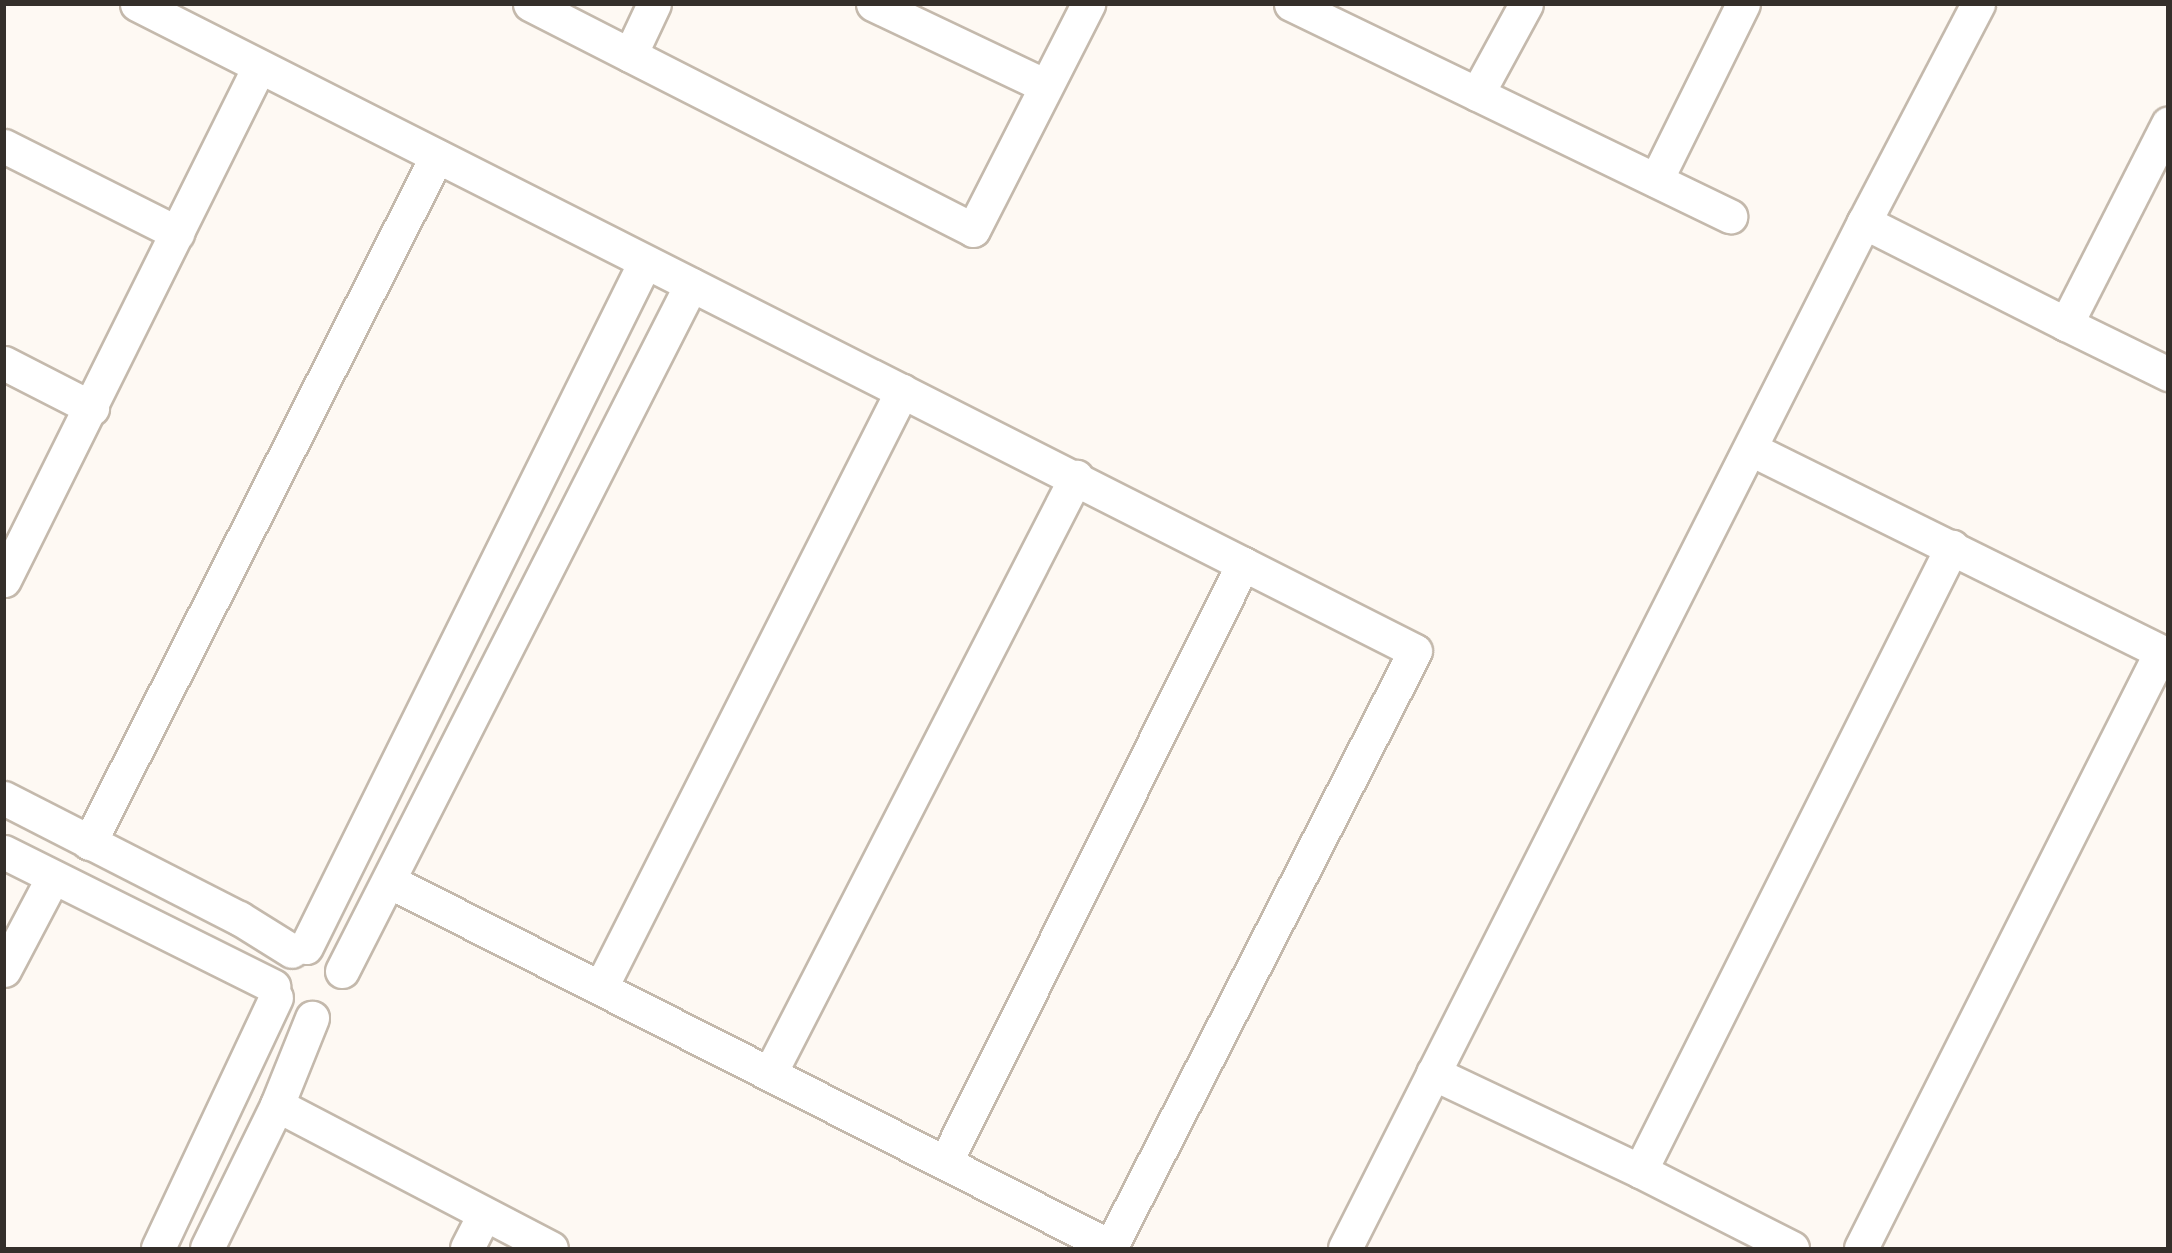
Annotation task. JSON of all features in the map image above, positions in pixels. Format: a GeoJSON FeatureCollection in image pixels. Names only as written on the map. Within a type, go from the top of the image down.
{"type":"FeatureCollection","features":[{"type":"Feature","properties":{"kind":"street"},"geometry":{"type":"LineString","coordinates":[[137,4],[645,262],[1076,477],[1415,651],[1111,1248],[771,1071],[391,882]]}},
{"type":"Feature","properties":{"kind":"street"},"geometry":{"type":"LineString","coordinates":[[530,4],[973,230],[1088,4]]}},
{"type":"Feature","properties":{"kind":"street"},"geometry":{"type":"LineString","coordinates":[[630,55],[654,4]]}},
{"type":"Feature","properties":{"kind":"street"},"geometry":{"type":"LineString","coordinates":[[873,4],[1046,86]]}},
{"type":"Feature","properties":{"kind":"street"},"geometry":{"type":"LineString","coordinates":[[1477,94],[1526,4]]}},
{"type":"Feature","properties":{"kind":"street"},"geometry":{"type":"LineString","coordinates":[[1656,180],[1743,4]]}},
{"type":"Feature","properties":{"kind":"street"},"geometry":{"type":"LineString","coordinates":[[1345,1248],[1753,450],[1864,222],[1978,4]]}},
{"type":"Feature","properties":{"kind":"street"},"geometry":{"type":"LineString","coordinates":[[1306,8],[1477,94],[1730,216]]}},
{"type":"Feature","properties":{"kind":"street"},"geometry":{"type":"LineString","coordinates":[[5,578],[92,408],[259,67]]}},
{"type":"Feature","properties":{"kind":"street"},"geometry":{"type":"LineString","coordinates":[[2066,324],[2168,124]]}},
{"type":"Feature","properties":{"kind":"street"},"geometry":{"type":"LineString","coordinates":[[4,146],[177,233]]}},
{"type":"Feature","properties":{"kind":"street"},"geometry":{"type":"LineString","coordinates":[[89,843],[437,156]]}},
{"type":"Feature","properties":{"kind":"street"},"geometry":{"type":"LineString","coordinates":[[1864,222],[2168,374]]}},
{"type":"Feature","properties":{"kind":"street"},"geometry":{"type":"LineString","coordinates":[[158,1248],[275,992],[276,969],[299,949],[645,262]]}},
{"type":"Feature","properties":{"kind":"street"},"geometry":{"type":"LineString","coordinates":[[342,971],[391,882],[692,285]]}},
{"type":"Feature","properties":{"kind":"street"},"geometry":{"type":"LineString","coordinates":[[4,363],[92,408]]}},
{"type":"Feature","properties":{"kind":"street"},"geometry":{"type":"LineString","coordinates":[[602,987],[902,391]]}},
{"type":"Feature","properties":{"kind":"street"},"geometry":{"type":"LineString","coordinates":[[1753,450],[2164,653],[1861,1248]]}},
{"type":"Feature","properties":{"kind":"street"},"geometry":{"type":"LineString","coordinates":[[771,1071],[1076,477]]}},
{"type":"Feature","properties":{"kind":"street"},"geometry":{"type":"LineString","coordinates":[[1640,1171],[1952,547]]}},
{"type":"Feature","properties":{"kind":"street"},"geometry":{"type":"LineString","coordinates":[[946,1161],[1243,564]]}},
{"type":"Feature","properties":{"kind":"street"},"geometry":{"type":"LineString","coordinates":[[4,798],[299,949],[328,952],[342,971],[344,984],[334,1007],[312,1018],[291,1013],[275,992],[4,852]]}},
{"type":"Feature","properties":{"kind":"street"},"geometry":{"type":"LineString","coordinates":[[4,970],[53,876]]}},
{"type":"Feature","properties":{"kind":"street"},"geometry":{"type":"LineString","coordinates":[[207,1248],[277,1106],[312,1018]]}},
{"type":"Feature","properties":{"kind":"street"},"geometry":{"type":"LineString","coordinates":[[1433,1073],[1640,1171],[1792,1248]]}},
{"type":"Feature","properties":{"kind":"street"},"geometry":{"type":"LineString","coordinates":[[277,1106],[483,1216],[551,1248]]}},
{"type":"Feature","properties":{"kind":"street"},"geometry":{"type":"LineString","coordinates":[[467,1248],[483,1216]]}}]}
